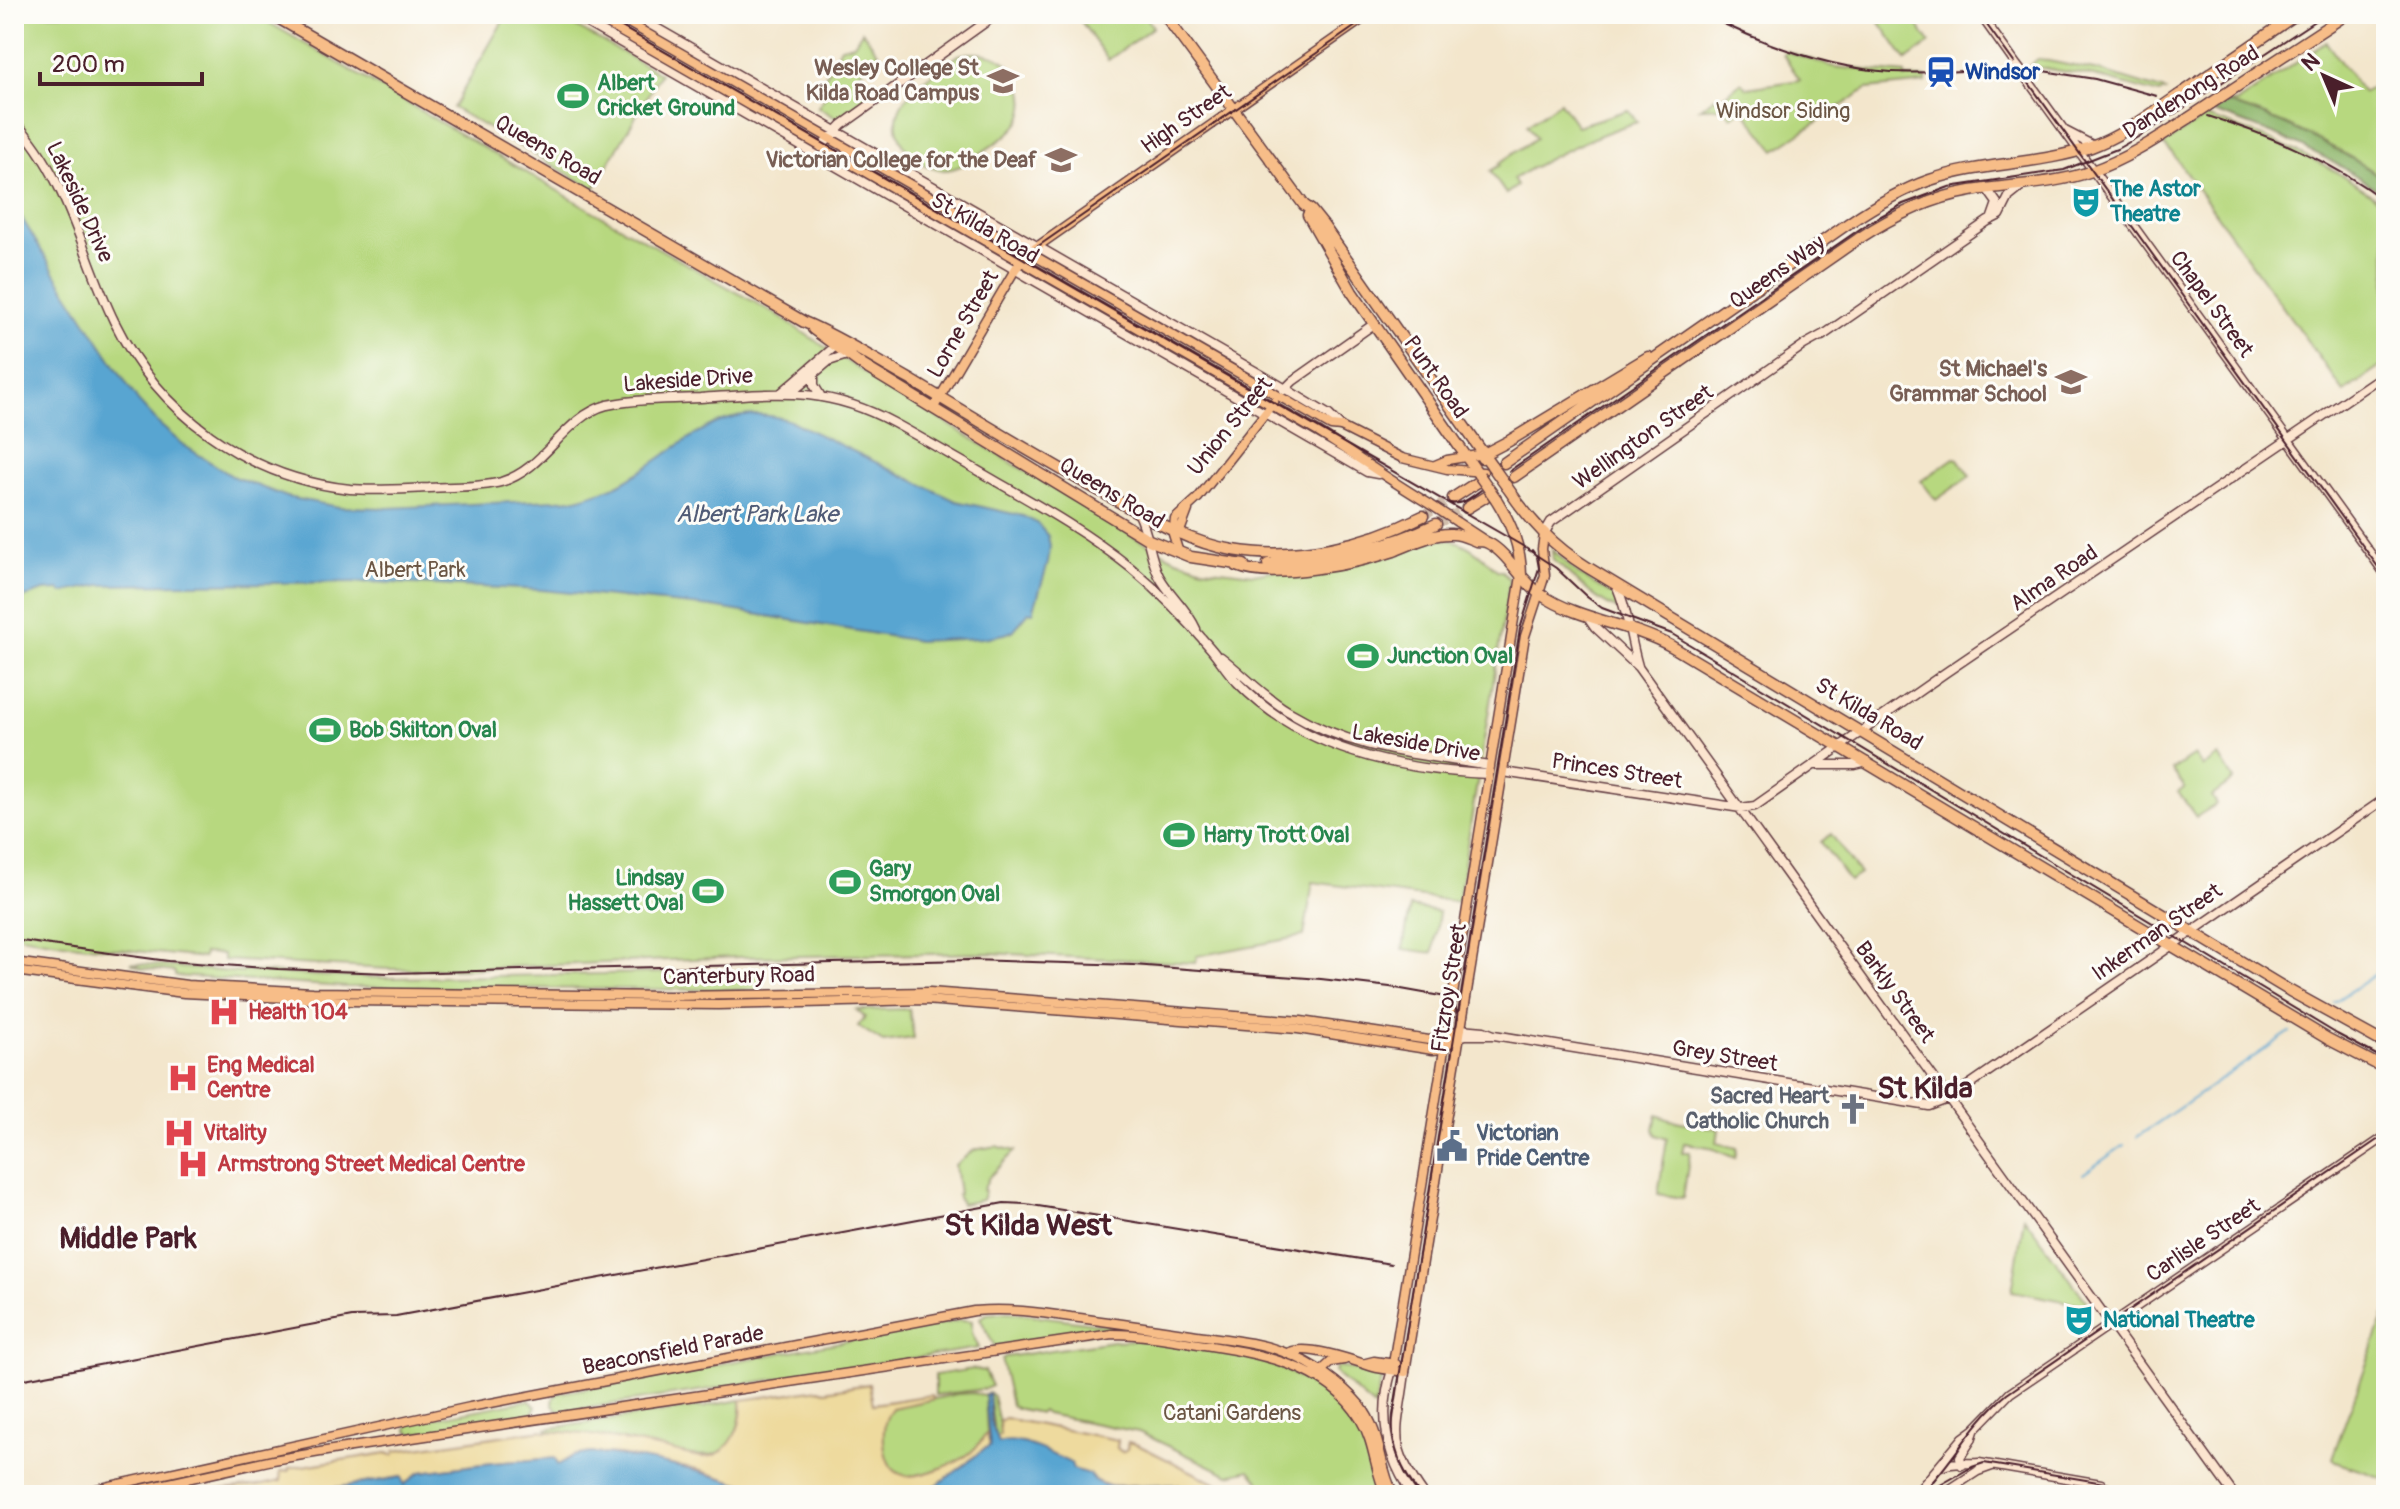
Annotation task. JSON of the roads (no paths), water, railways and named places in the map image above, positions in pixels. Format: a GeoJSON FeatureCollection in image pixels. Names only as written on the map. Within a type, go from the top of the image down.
{"type":"FeatureCollection","features":[{"type":"Feature","properties":{"kind":"highway","name":"Queens Road"},"geometry":{"type":"LineString","coordinates":[[271,14],[838,343],[1176,532],[1233,550],[1302,552],[1368,539],[1423,516]]}},
{"type":"Feature","properties":{"kind":"highway","name":"Punt Road"},"geometry":{"type":"LineString","coordinates":[[1164,14],[1304,205],[1338,270],[1467,457],[1485,472],[1500,477]]}},
{"type":"Feature","properties":{"kind":"highway","name":"Dandenong Road"},"geometry":{"type":"LineString","coordinates":[[2078,150],[2123,132],[2297,14]]}},
{"type":"Feature","properties":{"kind":"highway","name":"Dandenong Road"},"geometry":{"type":"LineString","coordinates":[[2093,171],[2137,151],[2347,14]]}},
{"type":"Feature","properties":{"kind":"highway","name":"Queens Way"},"geometry":{"type":"LineString","coordinates":[[1485,472],[1861,215],[1904,190],[1953,173],[2078,150]]}},
{"type":"Feature","properties":{"kind":"highway","name":"Queens Way"},"geometry":{"type":"LineString","coordinates":[[1514,477],[1869,232],[1904,212],[1957,194],[2061,179],[2093,171]]}},
{"type":"Feature","properties":{"kind":"highway","name":"Punt Road"},"geometry":{"type":"LineString","coordinates":[[1304,205],[1323,225],[1484,454],[1491,498],[1514,534],[1521,576]]}},
{"type":"Feature","properties":{"kind":"highway","name":"Union Street"},"geometry":{"type":"LineString","coordinates":[[1374,324],[1385,315]]}},
{"type":"Feature","properties":{"kind":"highway"},"geometry":{"type":"LineString","coordinates":[[1484,454],[1634,364],[1679,342]]}},
{"type":"Feature","properties":{"kind":"highway","name":"Queens Road"},"geometry":{"type":"LineString","coordinates":[[838,343],[847,355],[1149,540],[1202,560],[1237,566],[1342,555],[1384,545],[1436,524]]}},
{"type":"Feature","properties":{"kind":"highway"},"geometry":{"type":"LineString","coordinates":[[957,424],[964,412]]}},
{"type":"Feature","properties":{"kind":"highway"},"geometry":{"type":"LineString","coordinates":[[1453,498],[1485,472]]}},
{"type":"Feature","properties":{"kind":"highway","name":"St Kilda Road"},"geometry":{"type":"LineString","coordinates":[[1500,477],[1544,534],[1570,556],[2320,1008],[2386,1044]]}},
{"type":"Feature","properties":{"kind":"highway"},"geometry":{"type":"LineString","coordinates":[[1467,508],[1491,498]]}},
{"type":"Feature","properties":{"kind":"highway"},"geometry":{"type":"LineString","coordinates":[[1237,566],[1282,570],[1325,566],[1378,556],[1444,534],[1457,534],[1486,542]]}},
{"type":"Feature","properties":{"kind":"highway","name":"St Kilda Road"},"geometry":{"type":"LineString","coordinates":[[1486,542],[1539,593],[1588,617],[1628,628],[1671,646],[2328,1039],[2386,1069]]}},
{"type":"Feature","properties":{"kind":"main road","name":"St Kilda Road"},"geometry":{"type":"LineString","coordinates":[[590,14],[1023,260],[1283,392],[1331,426],[1341,427],[1395,456],[1447,469],[1485,472]]}},
{"type":"Feature","properties":{"kind":"main road","name":"St Kilda Road"},"geometry":{"type":"LineString","coordinates":[[613,14],[833,135],[1023,260]]}},
{"type":"Feature","properties":{"kind":"main road","name":"High Street"},"geometry":{"type":"LineString","coordinates":[[1023,260],[1037,246],[1370,14]]}},
{"type":"Feature","properties":{"kind":"main road","name":"Lorne Street"},"geometry":{"type":"LineString","coordinates":[[933,409],[1023,260]]}},
{"type":"Feature","properties":{"kind":"main road"},"geometry":{"type":"LineString","coordinates":[[1170,333],[1181,328]]}},
{"type":"Feature","properties":{"kind":"main road","name":"Union Street"},"geometry":{"type":"LineString","coordinates":[[1176,532],[1175,519],[1188,509],[1283,392]]}},
{"type":"Feature","properties":{"kind":"main road"},"geometry":{"type":"LineString","coordinates":[[1434,465],[1484,454]]}},
{"type":"Feature","properties":{"kind":"main road","name":"St Kilda Road"},"geometry":{"type":"LineString","coordinates":[[1378,474],[1486,542]]}},
{"type":"Feature","properties":{"kind":"main road"},"geometry":{"type":"LineString","coordinates":[[1176,532],[1179,553]]}},
{"type":"Feature","properties":{"kind":"main road","name":"Fitzroy Street"},"geometry":{"type":"LineString","coordinates":[[1405,1369],[1525,636],[1546,572],[1542,551],[1544,534]]}},
{"type":"Feature","properties":{"kind":"main road","name":"Fitzroy Street"},"geometry":{"type":"LineString","coordinates":[[1393,1367],[1521,576]]}},
{"type":"Feature","properties":{"kind":"main road","name":"Lakeside Drive"},"geometry":{"type":"LineString","coordinates":[[1488,770],[1503,772]]}},
{"type":"Feature","properties":{"kind":"main road","name":"Canterbury Road"},"geometry":{"type":"LineString","coordinates":[[14,962],[187,985],[313,992],[707,996],[930,992],[1301,1021],[1426,1040],[1460,1033]]}},
{"type":"Feature","properties":{"kind":"main road","name":"Canterbury Road"},"geometry":{"type":"LineString","coordinates":[[14,971],[184,993],[348,1001],[718,1005],[925,1000],[1298,1029],[1433,1050],[1444,1047]]}},
{"type":"Feature","properties":{"kind":"main road"},"geometry":{"type":"LineString","coordinates":[[1444,1047],[1460,1033]]}},
{"type":"Feature","properties":{"kind":"main road","name":"Beaconsfield Parade"},"geometry":{"type":"LineString","coordinates":[[69,1495],[470,1407],[974,1311],[1004,1309],[1210,1337],[1288,1353],[1315,1372],[1360,1419],[1381,1468]]}},
{"type":"Feature","properties":{"kind":"main road","name":"Beaconsfield Parade"},"geometry":{"type":"LineString","coordinates":[[115,1495],[345,1447],[1106,1335],[1150,1336],[1245,1351],[1315,1372]]}},
{"type":"Feature","properties":{"kind":"main road","name":"Beaconsfield Parade"},"geometry":{"type":"LineString","coordinates":[[1288,1353],[1294,1349],[1373,1367],[1405,1369]]}},
{"type":"Feature","properties":{"kind":"main road"},"geometry":{"type":"LineString","coordinates":[[1315,1372],[1320,1358],[1328,1355]]}},
{"type":"Feature","properties":{"kind":"main road"},"geometry":{"type":"LineString","coordinates":[[1315,1372],[1331,1362],[1345,1360]]}},
{"type":"Feature","properties":{"kind":"main road"},"geometry":{"type":"LineString","coordinates":[[1381,1468],[1386,1495]]}},
{"type":"Feature","properties":{"kind":"main road"},"geometry":{"type":"LineString","coordinates":[[1381,1468],[1394,1495]]}},
{"type":"Feature","properties":{"kind":"street","name":"St Kilda Road"},"geometry":{"type":"LineString","coordinates":[[632,14],[715,68]]}},
{"type":"Feature","properties":{"kind":"street"},"geometry":{"type":"LineString","coordinates":[[821,147],[842,125],[997,14]]}},
{"type":"Feature","properties":{"kind":"street","name":"Chapel Street"},"geometry":{"type":"LineString","coordinates":[[1980,14],[2386,575]]}},
{"type":"Feature","properties":{"kind":"street","name":"St Kilda Road"},"geometry":{"type":"LineString","coordinates":[[577,15],[1023,260],[1367,472],[1378,474]]}},
{"type":"Feature","properties":{"kind":"street","name":"Lakeside Drive"},"geometry":{"type":"LineString","coordinates":[[14,121],[33,142],[47,166],[112,317],[141,369],[196,426],[235,452],[281,473],[349,489],[489,484],[524,472],[581,418],[599,407],[620,402],[781,393],[820,395],[881,416],[1074,527],[1133,569],[1199,635],[1240,686],[1290,724],[1323,742],[1367,757],[1470,774],[1488,770]]}},
{"type":"Feature","properties":{"kind":"street"},"geometry":{"type":"LineString","coordinates":[[2064,131],[2094,146]]}},
{"type":"Feature","properties":{"kind":"street","name":"St Kilda Road"},"geometry":{"type":"LineString","coordinates":[[833,135],[1181,328],[1283,392]]}},
{"type":"Feature","properties":{"kind":"street","name":"Wellington Street"},"geometry":{"type":"LineString","coordinates":[[1544,534],[1551,522],[2000,215],[2010,196],[2024,184]]}},
{"type":"Feature","properties":{"kind":"street"},"geometry":{"type":"LineString","coordinates":[[1987,189],[1997,203],[1991,220]]}},
{"type":"Feature","properties":{"kind":"street","name":"Union Street"},"geometry":{"type":"LineString","coordinates":[[1283,392],[1293,381],[1374,324]]}},
{"type":"Feature","properties":{"kind":"street"},"geometry":{"type":"LineString","coordinates":[[781,393],[838,343]]}},
{"type":"Feature","properties":{"kind":"street"},"geometry":{"type":"LineString","coordinates":[[791,393],[829,361],[847,355]]}},
{"type":"Feature","properties":{"kind":"street","name":"Alma Road"},"geometry":{"type":"LineString","coordinates":[[1741,808],[1758,804],[2386,373]]}},
{"type":"Feature","properties":{"kind":"street"},"geometry":{"type":"LineString","coordinates":[[814,374],[814,385],[820,395]]}},
{"type":"Feature","properties":{"kind":"street"},"geometry":{"type":"LineString","coordinates":[[1139,513],[1160,578],[1191,617],[1199,635]]}},
{"type":"Feature","properties":{"kind":"street","name":"Barkly Street"},"geometry":{"type":"LineString","coordinates":[[1616,585],[1626,607],[1638,667]]}},
{"type":"Feature","properties":{"kind":"street","name":"Barkly Street"},"geometry":{"type":"LineString","coordinates":[[1588,617],[1638,667],[2234,1495]]}},
{"type":"Feature","properties":{"kind":"street","name":"Lakeside Drive"},"geometry":{"type":"LineString","coordinates":[[1214,652],[1264,694],[1296,715],[1336,735],[1379,749],[1488,770]]}},
{"type":"Feature","properties":{"kind":"street"},"geometry":{"type":"LineString","coordinates":[[1290,724],[1296,715]]}},
{"type":"Feature","properties":{"kind":"street"},"geometry":{"type":"LineString","coordinates":[[1814,765],[1867,762]]}},
{"type":"Feature","properties":{"kind":"street","name":"Princes Street"},"geometry":{"type":"LineString","coordinates":[[1503,772],[1741,808]]}},
{"type":"Feature","properties":{"kind":"street"},"geometry":{"type":"LineString","coordinates":[[1470,774],[1486,790]]}},
{"type":"Feature","properties":{"kind":"street","name":"Inkerman Street"},"geometry":{"type":"LineString","coordinates":[[1950,1098],[2386,798]]}},
{"type":"Feature","properties":{"kind":"street","name":"Grey Street"},"geometry":{"type":"LineString","coordinates":[[1460,1033],[1487,1037],[1494,1035],[1912,1105],[1929,1106],[1950,1098]]}},
{"type":"Feature","properties":{"kind":"street","name":"Carlisle Street"},"geometry":{"type":"LineString","coordinates":[[1915,1495],[1961,1440],[2005,1397],[2384,1137]]}},
{"type":"Feature","properties":{"kind":"street","name":"Fitzroy Street"},"geometry":{"type":"LineString","coordinates":[[1393,1367],[1384,1414],[1395,1453]]}},
{"type":"Feature","properties":{"kind":"street","name":"Fitzroy Street"},"geometry":{"type":"LineString","coordinates":[[1395,1453],[1405,1369]]}},
{"type":"Feature","properties":{"kind":"street","name":"Carlisle Street"},"geometry":{"type":"LineString","coordinates":[[1961,1482],[1964,1471],[1960,1457],[1974,1430]]}},
{"type":"Feature","properties":{"kind":"street"},"geometry":{"type":"LineString","coordinates":[[1395,1453],[1399,1473],[1413,1495]]}},
{"type":"Feature","properties":{"kind":"street"},"geometry":{"type":"LineString","coordinates":[[1395,1453],[1424,1495]]}},
{"type":"Feature","properties":{"kind":"street"},"geometry":{"type":"LineString","coordinates":[[1929,1480],[1944,1465],[1953,1462],[1979,1463],[2101,1484]]}},
{"type":"Feature","properties":{"kind":"street"},"geometry":{"type":"LineString","coordinates":[[1941,1495],[1980,1470],[1993,1466]]}},
{"type":"Feature","properties":{"kind":"water","name":"Albert Park Lake"},"geometry":{"type":"Polygon","coordinates":[[[14,205],[138,401],[182,444],[232,476],[287,497],[339,507],[388,508],[576,499],[622,483],[704,429],[744,416],[766,415],[791,421],[956,501],[1023,516],[1037,523],[1048,536],[1050,546],[1033,612],[1029,612],[1013,631],[1005,634],[918,641],[712,607],[541,590],[374,582],[100,585],[62,593],[60,590],[44,591],[25,597],[20,606],[14,607],[14,205]]]}},
{"type":"Feature","properties":{"kind":"water"},"geometry":{"type":"Polygon","coordinates":[[[989,1394],[991,1422],[998,1443],[1007,1441],[1035,1447],[1071,1463],[1073,1469],[1089,1474],[1106,1485],[1186,1486],[1220,1491],[1227,1495],[926,1495],[990,1446],[985,1395],[989,1394]]]}},
{"type":"Feature","properties":{"kind":"water"},"geometry":{"type":"Polygon","coordinates":[[[591,1453],[685,1468],[776,1495],[291,1495],[402,1477],[404,1485],[420,1472],[492,1463],[555,1458],[558,1465],[573,1456],[591,1453]]]}},
{"type":"Feature","properties":{"kind":"waterway"},"geometry":{"type":"LineString","coordinates":[[2334,1002],[2386,967]]}},
{"type":"Feature","properties":{"kind":"waterway"},"geometry":{"type":"LineString","coordinates":[[2137,1137],[2290,1032]]}},
{"type":"Feature","properties":{"kind":"waterway"},"geometry":{"type":"LineString","coordinates":[[2083,1174],[2124,1145]]}},
{"type":"Feature","properties":{"kind":"tunnel"},"geometry":{"type":"LineString","coordinates":[[1423,516],[1453,498]]}},
{"type":"Feature","properties":{"kind":"tunnel"},"geometry":{"type":"LineString","coordinates":[[1436,524],[1467,508]]}},
{"type":"Feature","properties":{"kind":"tram line"},"geometry":{"type":"LineString","coordinates":[[599,14],[1521,545],[1556,568],[1602,608],[1672,634],[2337,1034],[2386,1060]]}},
{"type":"Feature","properties":{"kind":"tram line"},"geometry":{"type":"LineString","coordinates":[[1012,251],[1023,253],[1034,249],[1373,14]]}},
{"type":"Feature","properties":{"kind":"tram line"},"geometry":{"type":"LineString","coordinates":[[1979,14],[2386,578]]}},
{"type":"Feature","properties":{"kind":"tram line"},"geometry":{"type":"LineString","coordinates":[[1509,471],[1870,222],[1903,204],[1949,187],[2064,170],[2117,149],[2325,14]]}},
{"type":"Feature","properties":{"kind":"tram line"},"geometry":{"type":"LineString","coordinates":[[1446,502],[1461,503],[1481,490]]}},
{"type":"Feature","properties":{"kind":"tram line"},"geometry":{"type":"LineString","coordinates":[[1420,1495],[1399,1458],[1393,1437],[1393,1415],[1520,629],[1539,568],[1532,550]]}},
{"type":"Feature","properties":{"kind":"tram line"},"geometry":{"type":"LineString","coordinates":[[14,940],[168,961],[389,973],[970,960],[1133,965],[1390,987],[1446,997],[1455,1005],[1458,1018]]}},
{"type":"Feature","properties":{"kind":"tram line"},"geometry":{"type":"LineString","coordinates":[[1921,1495],[1983,1418],[2007,1394],[2386,1134]]}},
{"type":"Feature","properties":{"kind":"tram line"},"geometry":{"type":"LineString","coordinates":[[14,1381],[352,1317],[396,1316],[1004,1203],[1026,1204],[1391,1264]]}},
{"type":"Feature","properties":{"kind":"tram line"},"geometry":{"type":"LineString","coordinates":[[1935,1488],[1984,1463],[2176,1495]]}},
{"type":"Feature","properties":{"kind":"railway"},"geometry":{"type":"LineString","coordinates":[[1704,14],[1795,53],[1867,70],[2010,71]]}},
{"type":"Feature","properties":{"kind":"railway"},"geometry":{"type":"LineString","coordinates":[[2030,69],[2095,79],[2157,96]]}},
{"type":"Feature","properties":{"kind":"railway"},"geometry":{"type":"LineString","coordinates":[[2208,116],[2301,151],[2344,174],[2386,202]]}},
{"type":"Feature","properties":{"kind":"place","name":"Windsor"},"geometry":{"type":"Point","coordinates":[1941,72]}},
{"type":"Feature","properties":{"kind":"place","name":"Wesley College St Kilda Road Campus"},"geometry":{"type":"Point","coordinates":[1003,81]}},
{"type":"Feature","properties":{"kind":"place","name":"Albert Cricket Ground"},"geometry":{"type":"Point","coordinates":[573,96]}},
{"type":"Feature","properties":{"kind":"place","name":"Victorian College for the Deaf"},"geometry":{"type":"Point","coordinates":[1061,160]}},
{"type":"Feature","properties":{"kind":"place","name":"The Astor Theatre"},"geometry":{"type":"Point","coordinates":[2086,202]}},
{"type":"Feature","properties":{"kind":"place","name":"St Michael's Grammar School"},"geometry":{"type":"Point","coordinates":[2071,382]}},
{"type":"Feature","properties":{"kind":"place","name":"Junction Oval"},"geometry":{"type":"Point","coordinates":[1363,656]}},
{"type":"Feature","properties":{"kind":"place","name":"Bob Skilton Oval"},"geometry":{"type":"Point","coordinates":[325,730]}},
{"type":"Feature","properties":{"kind":"place","name":"Harry Trott Oval"},"geometry":{"type":"Point","coordinates":[1179,835]}},
{"type":"Feature","properties":{"kind":"place","name":"Gary Smorgon Oval"},"geometry":{"type":"Point","coordinates":[845,882]}},
{"type":"Feature","properties":{"kind":"place","name":"Lindsay Hassett Oval"},"geometry":{"type":"Point","coordinates":[708,891]}},
{"type":"Feature","properties":{"kind":"place","name":"Health 104"},"geometry":{"type":"Point","coordinates":[224,1012]}},
{"type":"Feature","properties":{"kind":"place","name":"Eng Medical Centre"},"geometry":{"type":"Point","coordinates":[183,1078]}},
{"type":"Feature","properties":{"kind":"place","name":"Sacred Heart Catholic Church"},"geometry":{"type":"Point","coordinates":[1853,1109]}},
{"type":"Feature","properties":{"kind":"place","name":"Vitality"},"geometry":{"type":"Point","coordinates":[179,1133]}},
{"type":"Feature","properties":{"kind":"place","name":"Victorian Pride Centre"},"geometry":{"type":"Point","coordinates":[1452,1146]}},
{"type":"Feature","properties":{"kind":"place","name":"Armstrong Street Medical Centre"},"geometry":{"type":"Point","coordinates":[193,1164]}},
{"type":"Feature","properties":{"kind":"place","name":"National Theatre"},"geometry":{"type":"Point","coordinates":[2079,1320]}},
{"type":"Feature","properties":{"kind":"district","name":"St Kilda"},"geometry":{"type":"Point","coordinates":[1925,1088]}},
{"type":"Feature","properties":{"kind":"district","name":"St Kilda West"},"geometry":{"type":"Point","coordinates":[1028,1225]}},
{"type":"Feature","properties":{"kind":"district","name":"Middle Park"},"geometry":{"type":"Point","coordinates":[128,1238]}},
{"type":"Feature","properties":{"kind":"park label","name":"Windsor Siding"},"geometry":{"type":"Point","coordinates":[1783,111]}},
{"type":"Feature","properties":{"kind":"park label","name":"Albert Park"},"geometry":{"type":"Point","coordinates":[415,570]}},
{"type":"Feature","properties":{"kind":"park label","name":"Catani Gardens"},"geometry":{"type":"Point","coordinates":[1232,1413]}}]}
